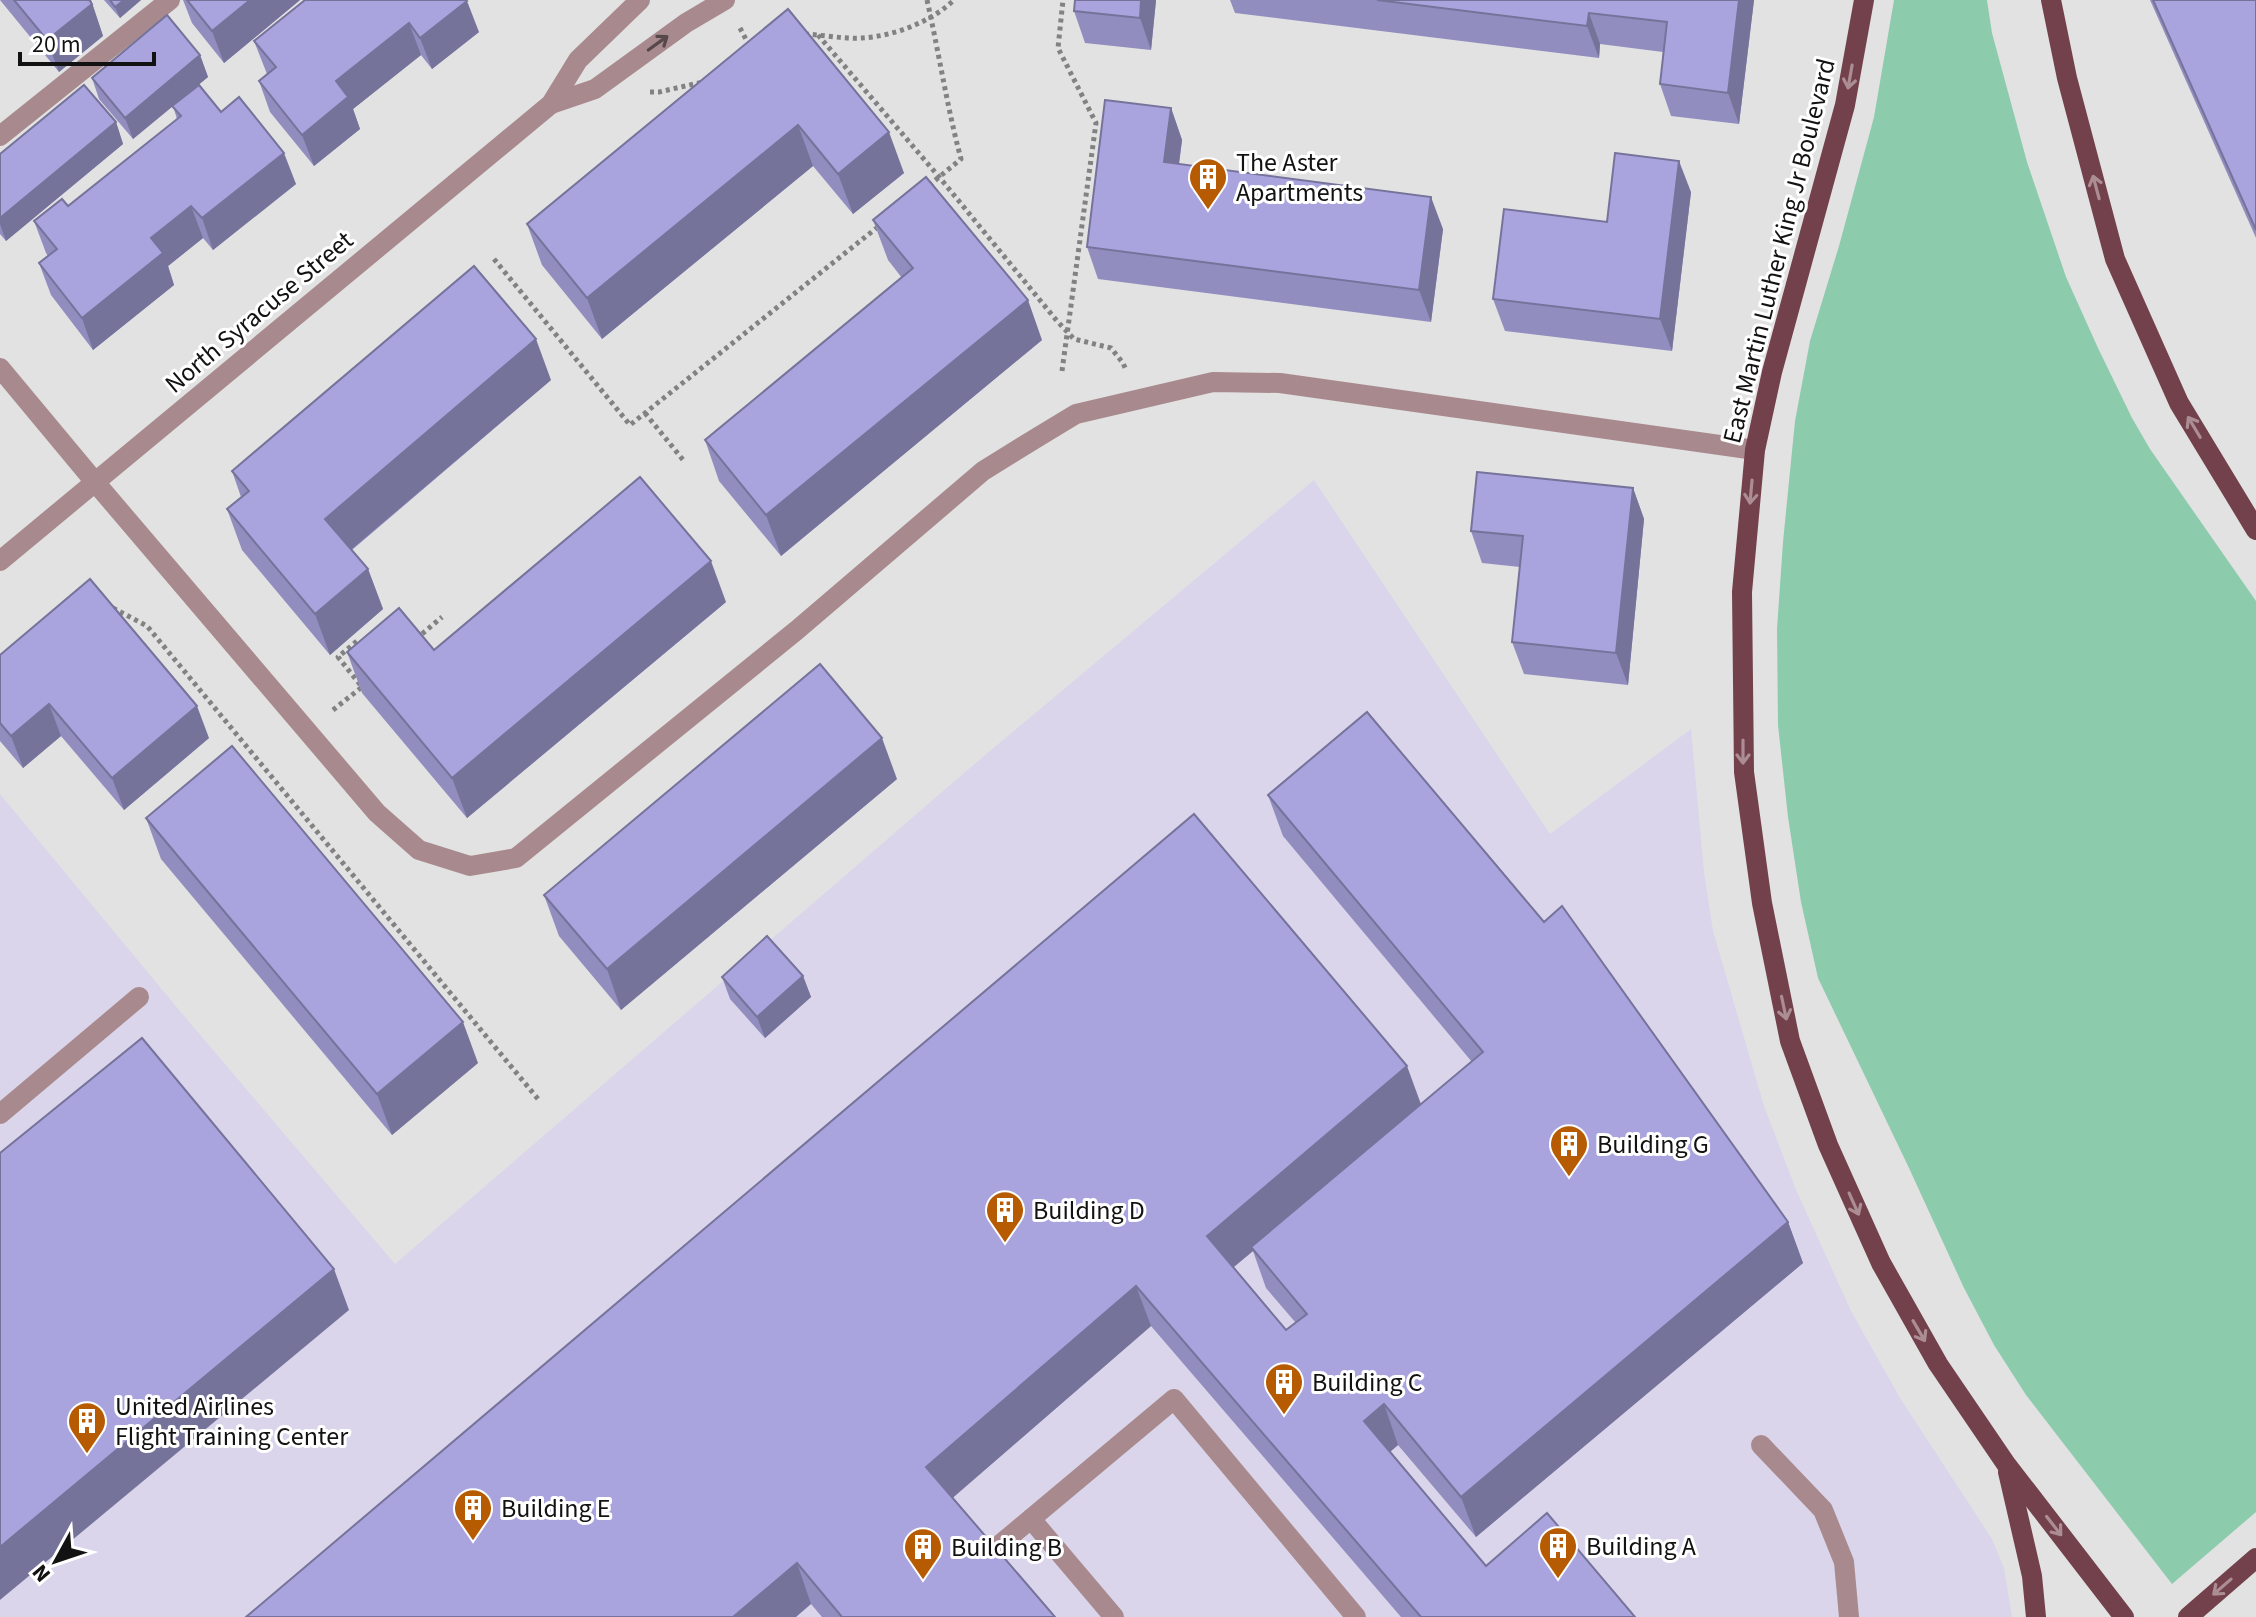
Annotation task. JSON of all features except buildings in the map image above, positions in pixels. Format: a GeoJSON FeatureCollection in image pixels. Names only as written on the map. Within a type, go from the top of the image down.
{"type":"FeatureCollection","features":[{"type":"Feature","properties":{"kind":"main road","name":"East Martin Luther King Jr Boulevard"},"geometry":{"type":"LineString","coordinates":[[1864,0],[1845,105],[1772,372],[1755,450],[1742,592],[1744,772],[1762,903],[1790,1041],[1828,1145],[1881,1263],[1938,1364],[2006,1464],[2124,1617]]}},
{"type":"Feature","properties":{"kind":"main road"},"geometry":{"type":"LineString","coordinates":[[2051,0],[2067,78],[2115,259],[2179,403],[2256,530]]}},
{"type":"Feature","properties":{"kind":"main road"},"geometry":{"type":"LineString","coordinates":[[2006,1464],[2032,1576],[2036,1617]]}},
{"type":"Feature","properties":{"kind":"main road"},"geometry":{"type":"LineString","coordinates":[[2188,1617],[2256,1558]]}},
{"type":"Feature","properties":{"kind":"street"},"geometry":{"type":"LineString","coordinates":[[0,136],[170,0]]}},
{"type":"Feature","properties":{"kind":"street","name":"North Syracuse Street"},"geometry":{"type":"LineString","coordinates":[[0,561],[551,104],[578,60],[640,0]]}},
{"type":"Feature","properties":{"kind":"street","name":"North Syracuse Street"},"geometry":{"type":"LineString","coordinates":[[551,104],[595,89],[686,23],[725,0]]}},
{"type":"Feature","properties":{"kind":"street"},"geometry":{"type":"LineString","coordinates":[[0,368],[377,813],[419,850],[470,866],[516,858],[797,630],[983,471],[1076,414],[1213,382],[1280,383],[1755,450]]}},
{"type":"Feature","properties":{"kind":"street"},"geometry":{"type":"LineString","coordinates":[[0,1114],[139,997]]}},
{"type":"Feature","properties":{"kind":"street"},"geometry":{"type":"LineString","coordinates":[[984,1558],[1174,1399],[1356,1617]]}},
{"type":"Feature","properties":{"kind":"street"},"geometry":{"type":"LineString","coordinates":[[1761,1445],[1823,1510],[1844,1562],[1849,1617]]}},
{"type":"Feature","properties":{"kind":"street"},"geometry":{"type":"LineString","coordinates":[[1031,1519],[1114,1617]]}},
{"type":"Feature","properties":{"kind":"path"},"geometry":{"type":"LineString","coordinates":[[915,197],[961,159],[950,120],[945,80],[927,0]]}},
{"type":"Feature","properties":{"kind":"path"},"geometry":{"type":"LineString","coordinates":[[792,33],[863,38],[904,29],[941,13],[954,0]]}},
{"type":"Feature","properties":{"kind":"path"},"geometry":{"type":"LineString","coordinates":[[1062,371],[1096,123],[1058,48],[1063,0]]}},
{"type":"Feature","properties":{"kind":"path"},"geometry":{"type":"LineString","coordinates":[[818,35],[1067,332],[1074,339],[1111,348],[1123,363],[1136,399]]}},
{"type":"Feature","properties":{"kind":"path"},"geometry":{"type":"LineString","coordinates":[[739,54],[749,45]]}},
{"type":"Feature","properties":{"kind":"path"},"geometry":{"type":"LineString","coordinates":[[494,259],[630,425],[879,226]]}},
{"type":"Feature","properties":{"kind":"path"},"geometry":{"type":"LineString","coordinates":[[645,413],[684,461]]}},
{"type":"Feature","properties":{"kind":"path"},"geometry":{"type":"LineString","coordinates":[[103,603],[147,626],[538,1099]]}},
{"type":"Feature","properties":{"kind":"path"},"geometry":{"type":"LineString","coordinates":[[411,643],[442,617]]}},
{"type":"Feature","properties":{"kind":"path"},"geometry":{"type":"LineString","coordinates":[[308,731],[362,687],[338,657],[357,641],[364,651]]}},
{"type":"Feature","properties":{"kind":"shaded area","name":"United Airlines Flight Training Center"},"geometry":{"type":"Polygon","coordinates":[[[1314,480],[1550,834],[1691,729],[1704,872],[1713,931],[1764,1106],[1797,1192],[1851,1311],[1900,1398],[1992,1539],[2004,1568],[2012,1617],[0,1617],[0,794],[395,1264],[978,761],[1314,480]]]}},
{"type":"Feature","properties":{"kind":"green space"},"geometry":{"type":"Polygon","coordinates":[[[1894,0],[1987,0],[1992,33],[2027,162],[2066,277],[2132,418],[2150,449],[2256,601],[2256,1512],[2172,1584],[2026,1395],[1994,1345],[1964,1288],[1818,978],[1801,902],[1778,725],[1777,629],[1795,421],[1810,341],[1874,117],[1894,0]]]}},
{"type":"Feature","properties":{"kind":"place","name":"The Aster Apartments"},"geometry":{"type":"Point","coordinates":[1208,211]}},
{"type":"Feature","properties":{"kind":"place","name":"Building G"},"geometry":{"type":"Point","coordinates":[1569,1178]}},
{"type":"Feature","properties":{"kind":"place","name":"Building D"},"geometry":{"type":"Point","coordinates":[1005,1244]}},
{"type":"Feature","properties":{"kind":"place","name":"Building C"},"geometry":{"type":"Point","coordinates":[1284,1416]}},
{"type":"Feature","properties":{"kind":"place","name":"United Airlines Flight Training Center"},"geometry":{"type":"Point","coordinates":[87,1455]}},
{"type":"Feature","properties":{"kind":"place","name":"Building E"},"geometry":{"type":"Point","coordinates":[473,1542]}},
{"type":"Feature","properties":{"kind":"place","name":"Building A"},"geometry":{"type":"Point","coordinates":[1558,1580]}},
{"type":"Feature","properties":{"kind":"place","name":"Building B"},"geometry":{"type":"Point","coordinates":[923,1581]}}]}
